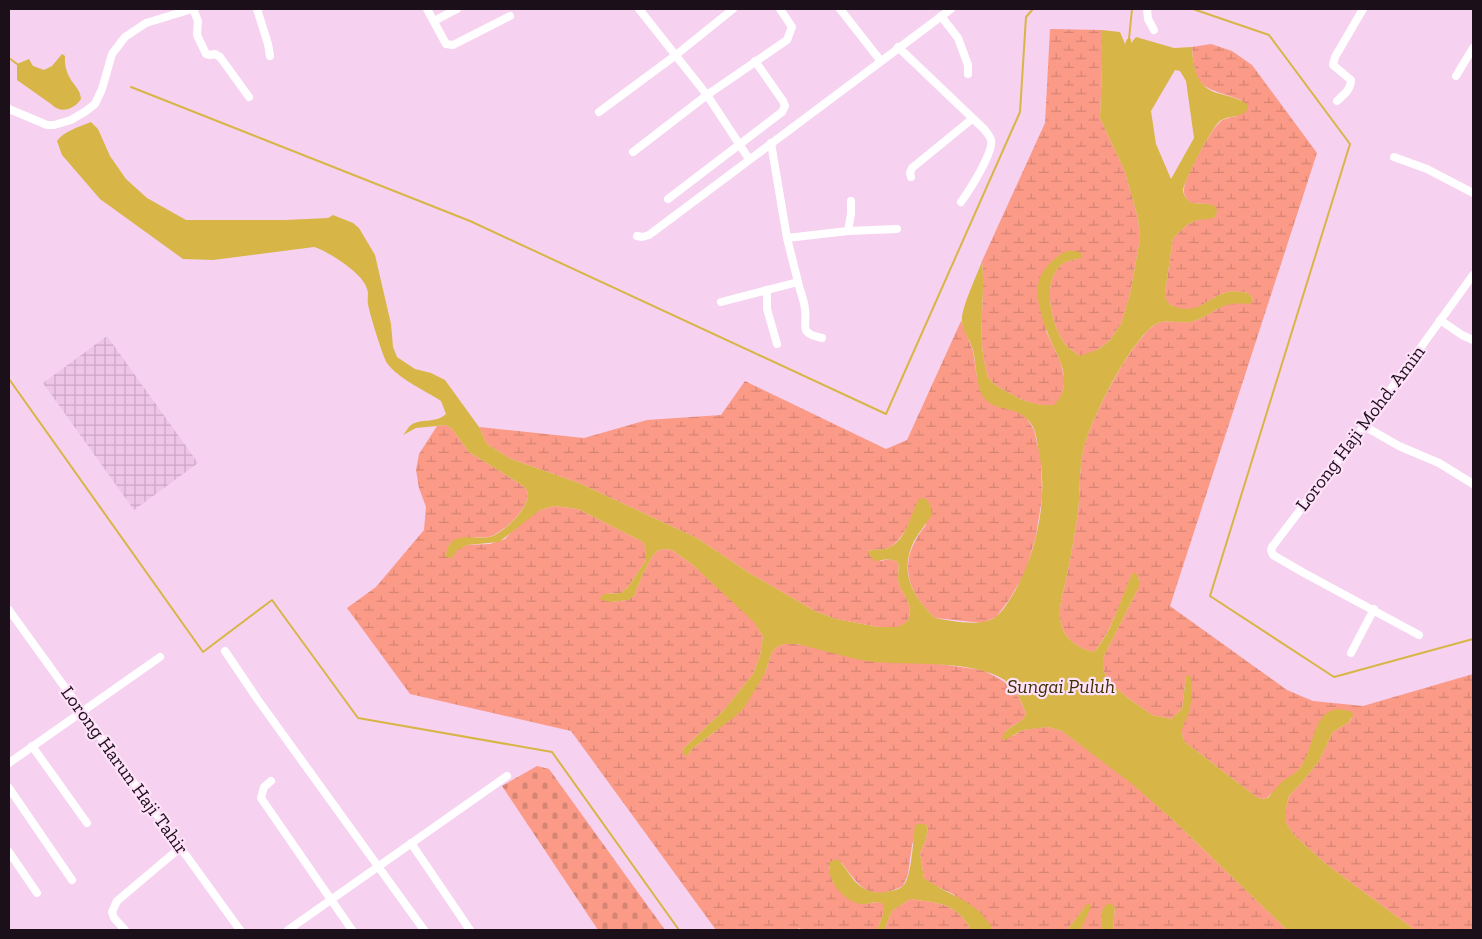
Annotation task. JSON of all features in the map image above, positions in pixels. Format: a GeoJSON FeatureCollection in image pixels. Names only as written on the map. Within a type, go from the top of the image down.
{"type":"FeatureCollection","features":[{"type":"Feature","properties":{"kind":"street"},"geometry":{"type":"LineString","coordinates":[[9,109],[47,124],[54,125],[70,120],[95,104],[102,89],[112,54],[125,37],[146,23],[192,9],[198,21],[197,35],[205,52],[207,55],[214,54],[220,57],[249,97]]}},
{"type":"Feature","properties":{"kind":"street"},"geometry":{"type":"LineString","coordinates":[[257,9],[270,56]]}},
{"type":"Feature","properties":{"kind":"street"},"geometry":{"type":"LineString","coordinates":[[427,9],[446,44],[453,45],[510,16]]}},
{"type":"Feature","properties":{"kind":"street"},"geometry":{"type":"LineString","coordinates":[[434,21],[457,9]]}},
{"type":"Feature","properties":{"kind":"street"},"geometry":{"type":"LineString","coordinates":[[639,9],[707,95],[749,159]]}},
{"type":"Feature","properties":{"kind":"street"},"geometry":{"type":"LineString","coordinates":[[599,112],[676,55],[733,9]]}},
{"type":"Feature","properties":{"kind":"street"},"geometry":{"type":"LineString","coordinates":[[633,152],[707,95],[787,40],[791,34],[792,27],[780,9]]}},
{"type":"Feature","properties":{"kind":"street"},"geometry":{"type":"LineString","coordinates":[[840,9],[880,60]]}},
{"type":"Feature","properties":{"kind":"street"},"geometry":{"type":"LineString","coordinates":[[638,236],[649,235],[880,60],[951,9]]}},
{"type":"Feature","properties":{"kind":"street"},"geometry":{"type":"LineString","coordinates":[[1147,9],[1148,19],[1154,30]]}},
{"type":"Feature","properties":{"kind":"street"},"geometry":{"type":"LineString","coordinates":[[1337,101],[1348,91],[1351,80],[1333,65],[1335,58],[1363,9]]}},
{"type":"Feature","properties":{"kind":"street"},"geometry":{"type":"LineString","coordinates":[[941,16],[958,38],[968,65],[968,74]]}},
{"type":"Feature","properties":{"kind":"street"},"geometry":{"type":"LineString","coordinates":[[898,47],[984,130],[991,140],[990,148],[976,180],[962,202]]}},
{"type":"Feature","properties":{"kind":"street"},"geometry":{"type":"LineString","coordinates":[[1456,76],[1473,48]]}},
{"type":"Feature","properties":{"kind":"street"},"geometry":{"type":"LineString","coordinates":[[668,199],[782,112],[785,106],[783,101],[755,61]]}},
{"type":"Feature","properties":{"kind":"street"},"geometry":{"type":"LineString","coordinates":[[911,177],[912,168],[972,119]]}},
{"type":"Feature","properties":{"kind":"street"},"geometry":{"type":"LineString","coordinates":[[771,143],[787,238],[806,311],[804,325],[807,333],[814,337],[822,338]]}},
{"type":"Feature","properties":{"kind":"street"},"geometry":{"type":"LineString","coordinates":[[1394,157],[1427,169],[1473,194]]}},
{"type":"Feature","properties":{"kind":"street"},"geometry":{"type":"LineString","coordinates":[[848,231],[851,201]]}},
{"type":"Feature","properties":{"kind":"street"},"geometry":{"type":"LineString","coordinates":[[787,238],[848,231],[897,229]]}},
{"type":"Feature","properties":{"kind":"street","name":"Lorong Haji Mohd. Amin"},"geometry":{"type":"LineString","coordinates":[[1374,609],[1273,555],[1272,546],[1364,426],[1473,274]]}},
{"type":"Feature","properties":{"kind":"street"},"geometry":{"type":"LineString","coordinates":[[721,302],[798,282]]}},
{"type":"Feature","properties":{"kind":"street"},"geometry":{"type":"LineString","coordinates":[[767,290],[766,309],[777,344]]}},
{"type":"Feature","properties":{"kind":"street"},"geometry":{"type":"LineString","coordinates":[[1440,320],[1473,340]]}},
{"type":"Feature","properties":{"kind":"street"},"geometry":{"type":"LineString","coordinates":[[1364,426],[1399,446],[1439,463],[1473,484]]}},
{"type":"Feature","properties":{"kind":"street"},"geometry":{"type":"LineString","coordinates":[[1351,652],[1374,609],[1419,635]]}},
{"type":"Feature","properties":{"kind":"street","name":"Lorong Harun Haji Tahir"},"geometry":{"type":"LineString","coordinates":[[9,610],[240,930]]}},
{"type":"Feature","properties":{"kind":"street"},"geometry":{"type":"LineString","coordinates":[[225,651],[258,700],[424,930]]}},
{"type":"Feature","properties":{"kind":"street"},"geometry":{"type":"LineString","coordinates":[[9,763],[160,657]]}},
{"type":"Feature","properties":{"kind":"street"},"geometry":{"type":"LineString","coordinates":[[32,746],[87,823]]}},
{"type":"Feature","properties":{"kind":"street"},"geometry":{"type":"LineString","coordinates":[[288,930],[507,776]]}},
{"type":"Feature","properties":{"kind":"street"},"geometry":{"type":"LineString","coordinates":[[271,781],[264,787],[261,798],[352,930]]}},
{"type":"Feature","properties":{"kind":"street"},"geometry":{"type":"LineString","coordinates":[[9,788],[72,880]]}},
{"type":"Feature","properties":{"kind":"street"},"geometry":{"type":"LineString","coordinates":[[411,843],[470,930]]}},
{"type":"Feature","properties":{"kind":"street"},"geometry":{"type":"LineString","coordinates":[[125,930],[114,918],[112,912],[117,901],[181,847]]}},
{"type":"Feature","properties":{"kind":"street"},"geometry":{"type":"LineString","coordinates":[[9,852],[37,893]]}},
{"type":"Feature","properties":{"kind":"shaded area"},"geometry":{"type":"Polygon","coordinates":[[[107,336],[198,463],[134,510],[43,383],[107,336]]]}},
{"type":"Feature","properties":{"kind":"green space"},"geometry":{"type":"Polygon","coordinates":[[[1050,29],[1102,30],[1100,118],[1125,172],[1138,218],[1140,239],[1130,294],[1121,324],[1110,340],[1099,349],[1086,355],[1080,356],[1065,344],[1055,325],[1050,301],[1052,278],[1067,261],[1077,259],[1052,261],[1046,331],[1060,361],[1065,380],[1061,398],[1054,406],[1022,400],[993,383],[987,374],[982,339],[982,261],[1045,123],[1050,29]]]}},
{"type":"Feature","properties":{"kind":"green space"},"geometry":{"type":"Polygon","coordinates":[[[1211,44],[1232,51],[1252,65],[1317,153],[1170,606],[1287,690],[1313,701],[1363,706],[1473,674],[1473,930],[1415,930],[1326,864],[1294,835],[1285,821],[1289,796],[1319,761],[1333,732],[1352,718],[1319,723],[1303,764],[1292,777],[1267,798],[1261,799],[1185,742],[1182,726],[1190,693],[1190,685],[1186,676],[1182,709],[1171,719],[1152,715],[1108,681],[1103,669],[1103,658],[1137,591],[1139,579],[1132,574],[1111,625],[1094,652],[1083,648],[1069,639],[1061,624],[1060,606],[1077,519],[1084,448],[1103,400],[1113,381],[1135,346],[1156,324],[1160,322],[1194,321],[1225,305],[1250,303],[1253,299],[1248,293],[1228,292],[1220,294],[1199,307],[1184,310],[1166,301],[1165,293],[1173,238],[1187,225],[1197,220],[1215,217],[1217,212],[1209,204],[1190,203],[1184,193],[1185,183],[1210,135],[1221,122],[1227,118],[1237,116],[1241,100],[1210,89],[1199,80],[1193,62],[1192,47],[1211,44]]]}},
{"type":"Feature","properties":{"kind":"green space"},"geometry":{"type":"Polygon","coordinates":[[[961,321],[973,351],[977,378],[997,406],[1020,412],[1026,417],[1034,430],[1041,460],[1042,498],[1036,536],[1025,573],[996,617],[983,623],[935,618],[917,596],[911,585],[908,562],[911,550],[926,525],[918,502],[910,521],[898,541],[888,548],[868,551],[881,561],[889,559],[898,562],[899,585],[910,608],[908,621],[899,627],[878,627],[836,619],[815,611],[751,574],[697,538],[579,483],[511,459],[487,444],[479,427],[584,438],[647,420],[721,415],[745,381],[886,449],[907,440],[961,321]]]}},
{"type":"Feature","properties":{"kind":"green space"},"geometry":{"type":"Polygon","coordinates":[[[446,425],[452,429],[469,452],[522,485],[527,490],[528,497],[522,510],[511,523],[499,532],[491,536],[474,537],[449,545],[446,555],[467,545],[490,544],[505,539],[517,526],[540,510],[554,506],[578,509],[643,542],[646,549],[646,560],[628,587],[621,593],[604,594],[611,602],[627,600],[634,596],[651,558],[657,551],[664,549],[672,550],[693,565],[755,622],[763,637],[760,655],[753,674],[724,710],[682,750],[688,755],[692,749],[716,731],[765,673],[772,652],[784,644],[982,670],[1010,686],[1023,705],[1026,714],[1022,720],[1005,732],[1013,736],[1023,730],[1048,727],[1062,731],[1132,783],[1287,930],[1113,930],[1115,907],[1102,911],[1102,930],[1081,930],[1088,910],[1084,908],[1067,930],[992,930],[992,927],[953,894],[924,878],[920,853],[926,839],[928,827],[925,824],[919,824],[912,845],[908,874],[903,886],[892,891],[874,893],[861,886],[842,863],[829,867],[833,883],[864,904],[879,902],[883,904],[883,914],[877,930],[803,930],[799,928],[797,930],[716,930],[571,731],[410,694],[347,608],[376,587],[424,530],[426,507],[419,488],[416,470],[419,454],[437,426],[446,425]]]}},
{"type":"Feature","properties":{"kind":"green space"},"geometry":{"type":"Polygon","coordinates":[[[537,766],[549,769],[665,930],[598,930],[502,786],[537,766]]]}},
{"type":"Feature","properties":{"kind":"green space"},"geometry":{"type":"Polygon","coordinates":[[[910,899],[938,903],[952,909],[959,914],[971,930],[884,930],[892,911],[910,899]]]}},
{"type":"Feature","properties":{"kind":"water","name":"Sungai Puluh"},"geometry":{"type":"Polygon","coordinates":[[[1102,30],[1120,32],[1125,44],[1127,39],[1131,39],[1131,43],[1136,37],[1174,48],[1192,47],[1197,75],[1204,86],[1247,104],[1248,109],[1245,112],[1220,121],[1205,143],[1188,176],[1183,190],[1191,203],[1209,204],[1216,207],[1217,212],[1215,217],[1197,220],[1187,225],[1173,238],[1165,293],[1169,304],[1184,309],[1198,307],[1230,291],[1248,293],[1253,299],[1250,304],[1231,304],[1194,321],[1160,322],[1146,332],[1124,362],[1103,400],[1084,448],[1077,519],[1060,606],[1061,624],[1069,639],[1083,648],[1094,652],[1111,625],[1132,574],[1136,573],[1140,583],[1137,591],[1103,658],[1103,669],[1108,681],[1152,715],[1171,719],[1182,709],[1186,676],[1190,676],[1191,704],[1182,730],[1185,742],[1261,799],[1268,798],[1283,781],[1299,769],[1305,760],[1322,718],[1329,712],[1339,709],[1352,712],[1353,715],[1349,722],[1333,732],[1319,761],[1289,796],[1285,821],[1294,835],[1326,864],[1415,930],[1287,930],[1173,820],[1132,784],[1062,731],[1048,727],[1023,730],[1005,740],[1002,738],[1007,730],[1021,721],[1026,714],[1020,699],[1007,682],[990,673],[975,669],[940,664],[874,662],[796,644],[784,644],[772,652],[765,673],[744,708],[685,756],[682,750],[724,710],[753,674],[760,655],[763,637],[755,623],[693,565],[672,550],[664,549],[657,551],[651,558],[634,596],[628,600],[611,602],[601,600],[600,598],[604,594],[621,593],[628,587],[646,560],[646,549],[643,542],[578,509],[554,506],[540,510],[499,542],[467,545],[456,551],[452,558],[446,557],[450,544],[458,538],[489,537],[504,529],[522,510],[528,497],[527,491],[522,485],[469,452],[452,429],[446,425],[416,428],[403,435],[415,423],[437,419],[446,414],[441,401],[405,379],[387,363],[371,316],[368,291],[353,270],[328,253],[314,247],[213,260],[183,259],[100,199],[62,155],[57,141],[68,132],[91,122],[98,129],[110,156],[126,179],[147,198],[186,220],[285,220],[328,218],[333,215],[353,223],[359,228],[375,255],[391,324],[393,347],[397,357],[415,369],[431,373],[445,380],[479,427],[487,444],[511,459],[579,483],[697,538],[751,574],[815,611],[836,619],[878,627],[898,627],[908,621],[910,608],[899,585],[898,562],[889,559],[875,561],[868,551],[886,549],[900,539],[920,498],[926,499],[930,504],[932,515],[918,534],[910,552],[908,573],[910,583],[920,601],[935,618],[973,623],[988,621],[994,618],[1006,605],[1023,575],[1030,557],[1039,521],[1042,483],[1036,435],[1029,421],[1023,415],[990,403],[981,394],[973,350],[965,332],[962,316],[982,261],[982,339],[988,377],[996,385],[1018,397],[1028,402],[1043,405],[1054,405],[1064,385],[1062,366],[1046,329],[1038,298],[1039,281],[1045,269],[1066,252],[1075,251],[1081,253],[1081,258],[1066,262],[1058,269],[1052,278],[1050,289],[1050,301],[1055,325],[1065,344],[1080,356],[1099,349],[1110,340],[1121,324],[1130,294],[1140,239],[1138,218],[1125,172],[1100,118],[1102,30]],[[1175,70],[1151,111],[1156,144],[1171,179],[1194,138],[1186,81],[1180,71],[1175,70]]]}},
{"type":"Feature","properties":{"kind":"water"},"geometry":{"type":"Polygon","coordinates":[[[62,54],[65,56],[68,75],[79,91],[81,99],[75,106],[63,110],[58,109],[17,80],[17,64],[29,59],[33,66],[44,70],[52,66],[62,54]]]}},
{"type":"Feature","properties":{"kind":"water"},"geometry":{"type":"Polygon","coordinates":[[[925,824],[928,827],[926,839],[920,853],[924,878],[963,900],[978,911],[992,927],[992,930],[971,930],[959,914],[952,909],[938,903],[910,899],[892,911],[884,930],[877,930],[883,914],[883,904],[877,902],[860,904],[853,902],[837,888],[830,876],[829,869],[830,862],[837,859],[856,882],[868,890],[882,893],[903,886],[910,866],[915,825],[925,824]]]}},
{"type":"Feature","properties":{"kind":"water"},"geometry":{"type":"Polygon","coordinates":[[[1109,903],[1115,907],[1113,930],[1102,930],[1102,911],[1109,903]]]}},
{"type":"Feature","properties":{"kind":"water"},"geometry":{"type":"Polygon","coordinates":[[[1087,904],[1091,906],[1081,930],[1067,930],[1087,904]]]}},
{"type":"Feature","properties":{"kind":"waterway"},"geometry":{"type":"LineString","coordinates":[[131,87],[470,221],[886,414],[1020,112],[1026,17],[1033,9]]}},
{"type":"Feature","properties":{"kind":"waterway"},"geometry":{"type":"LineString","coordinates":[[1129,39],[1132,9]]}},
{"type":"Feature","properties":{"kind":"waterway"},"geometry":{"type":"LineString","coordinates":[[1193,9],[1269,35],[1350,144],[1210,596],[1334,677],[1473,639]]}},
{"type":"Feature","properties":{"kind":"waterway"},"geometry":{"type":"LineString","coordinates":[[9,58],[17,64]]}},
{"type":"Feature","properties":{"kind":"waterway"},"geometry":{"type":"LineString","coordinates":[[9,379],[203,652],[272,600],[358,718],[552,752],[679,930]]}}]}
